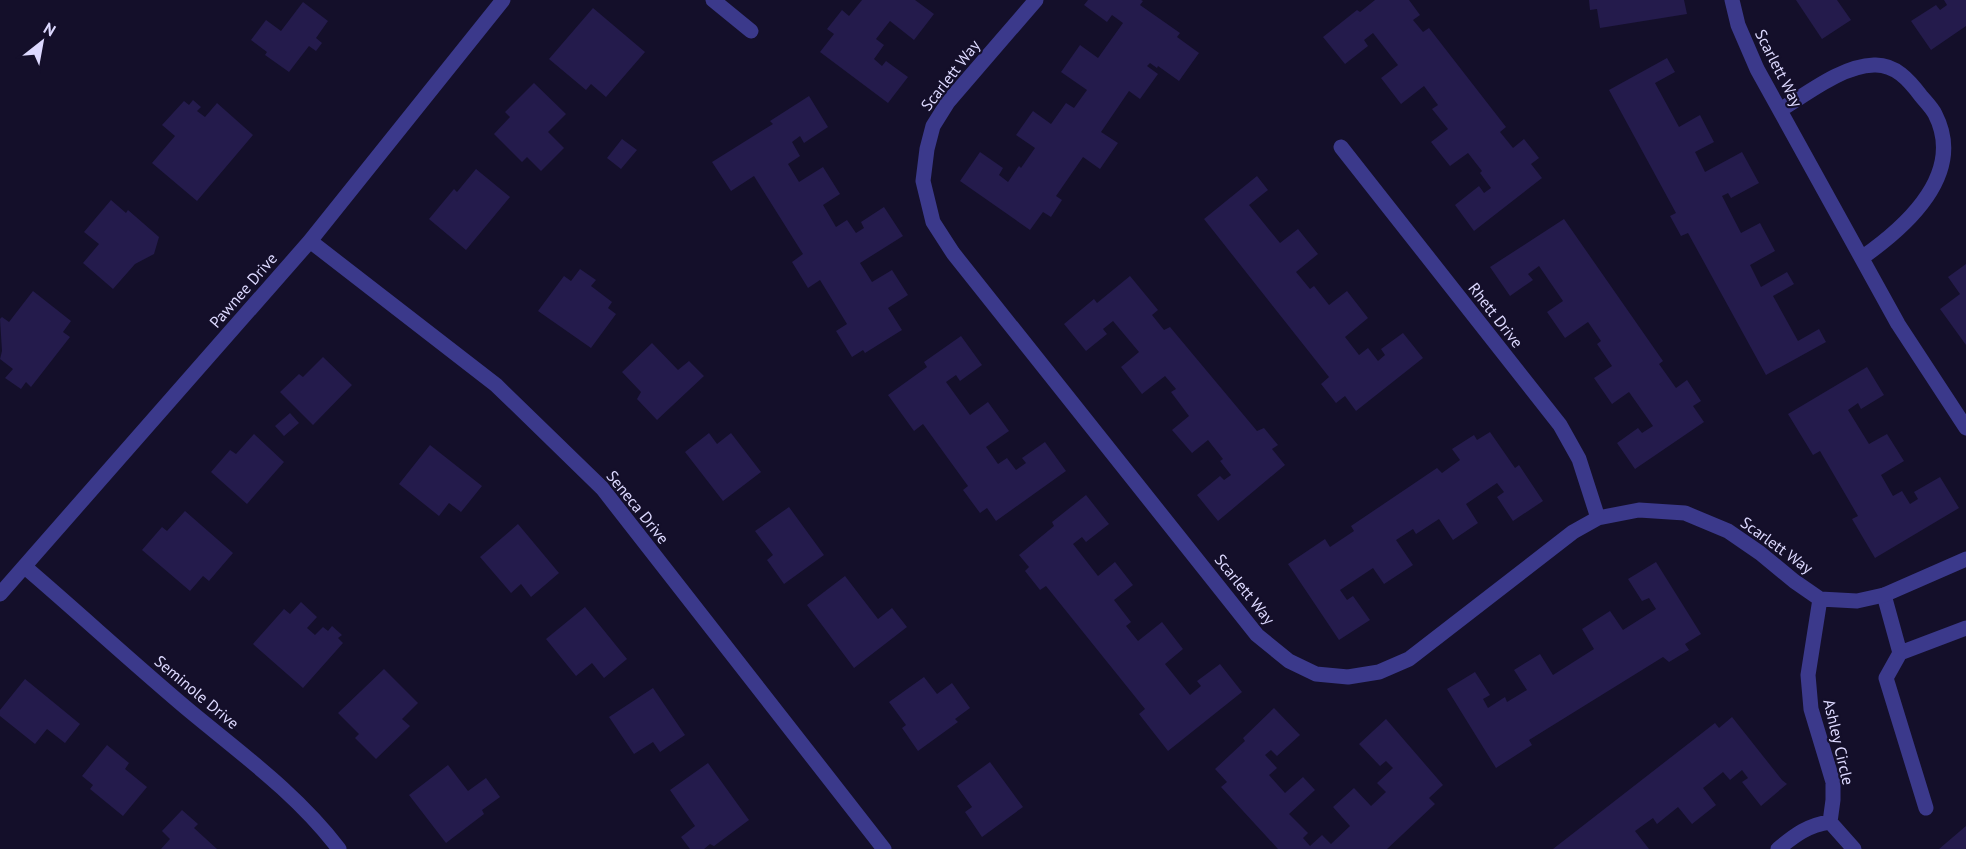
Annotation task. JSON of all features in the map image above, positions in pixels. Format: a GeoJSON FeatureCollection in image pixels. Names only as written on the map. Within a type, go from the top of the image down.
{"type":"FeatureCollection","features":[{"type":"Feature","properties":{"kind":"street","name":"Pawnee Drive"},"geometry":{"type":"LineString","coordinates":[[0,594],[310,241],[503,0]]}},
{"type":"Feature","properties":{"kind":"street"},"geometry":{"type":"LineString","coordinates":[[713,0],[751,31]]}},
{"type":"Feature","properties":{"kind":"street","name":"Scarlett Way"},"geometry":{"type":"LineString","coordinates":[[1036,0],[948,102],[933,126],[923,181],[933,222],[952,253],[1257,634],[1288,661],[1317,674],[1348,677],[1380,672],[1409,659],[1573,532],[1598,518],[1639,510],[1685,513],[1728,531],[1820,598],[1857,601],[1884,595],[1966,559]]}},
{"type":"Feature","properties":{"kind":"street","name":"Scarlett Way"},"geometry":{"type":"LineString","coordinates":[[1732,0],[1738,25],[1757,69],[1898,324],[1966,428]]}},
{"type":"Feature","properties":{"kind":"street"},"geometry":{"type":"LineString","coordinates":[[1780,110],[1848,69],[1875,65],[1894,68],[1911,83],[1935,114],[1945,138],[1945,164],[1938,181],[1919,210],[1889,239],[1863,257]]}},
{"type":"Feature","properties":{"kind":"street","name":"Rhett Drive"},"geometry":{"type":"LineString","coordinates":[[1341,147],[1560,425],[1579,459],[1598,518]]}},
{"type":"Feature","properties":{"kind":"street","name":"Seneca Drive"},"geometry":{"type":"LineString","coordinates":[[310,241],[496,385],[602,488],[884,849]]}},
{"type":"Feature","properties":{"kind":"street","name":"Seminole Drive"},"geometry":{"type":"LineString","coordinates":[[25,567],[191,712],[267,772],[324,829],[339,849]]}},
{"type":"Feature","properties":{"kind":"street"},"geometry":{"type":"LineString","coordinates":[[1884,595],[1900,653]]}},
{"type":"Feature","properties":{"kind":"street","name":"Ashley Circle"},"geometry":{"type":"LineString","coordinates":[[1820,598],[1808,675],[1811,710],[1833,782],[1830,822]]}},
{"type":"Feature","properties":{"kind":"street"},"geometry":{"type":"LineString","coordinates":[[1926,808],[1886,678],[1900,653],[1966,628]]}},
{"type":"Feature","properties":{"kind":"street"},"geometry":{"type":"LineString","coordinates":[[1778,849],[1801,831],[1816,824],[1830,822],[1854,849]]}},
{"type":"Feature","properties":{"kind":"building"},"geometry":{"type":"Polygon","coordinates":[[[862,0],[915,0],[934,14],[914,40],[890,21],[876,39],[884,45],[874,59],[882,66],[886,61],[908,77],[888,103],[820,52],[834,34],[827,29],[842,10],[849,16],[862,0]]]}},
{"type":"Feature","properties":{"kind":"building"},"geometry":{"type":"Polygon","coordinates":[[[1088,0],[1141,0],[1143,1],[1140,5],[1180,33],[1177,37],[1199,53],[1179,81],[1158,66],[1157,68],[1150,63],[1147,66],[1158,74],[1140,99],[1129,91],[1101,132],[1118,143],[1100,169],[1083,157],[1056,196],[1062,200],[1051,217],[1043,212],[1030,230],[960,181],[980,152],[1003,168],[999,175],[1008,182],[1035,148],[1016,135],[1033,111],[1051,124],[1066,103],[1074,108],[1087,90],[1061,72],[1080,45],[1098,58],[1123,23],[1112,15],[1107,22],[1084,5],[1088,0]]]}},
{"type":"Feature","properties":{"kind":"building"},"geometry":{"type":"Polygon","coordinates":[[[1375,0],[1409,0],[1420,15],[1413,20],[1423,32],[1429,28],[1506,127],[1500,132],[1513,148],[1524,139],[1539,158],[1531,164],[1542,178],[1474,231],[1455,205],[1479,186],[1484,193],[1491,188],[1480,173],[1482,171],[1468,153],[1450,166],[1431,142],[1448,129],[1432,109],[1438,105],[1424,86],[1401,104],[1381,78],[1398,65],[1373,33],[1364,40],[1368,46],[1345,64],[1323,37],[1357,10],[1360,12],[1375,0]]]}},
{"type":"Feature","properties":{"kind":"building"},"geometry":{"type":"Polygon","coordinates":[[[1589,0],[1684,0],[1687,14],[1600,28],[1597,9],[1590,10],[1589,0]]]}},
{"type":"Feature","properties":{"kind":"building"},"geometry":{"type":"Polygon","coordinates":[[[1796,0],[1837,0],[1851,20],[1822,39],[1796,0]]]}},
{"type":"Feature","properties":{"kind":"building"},"geometry":{"type":"Polygon","coordinates":[[[1944,0],[1966,0],[1966,26],[1931,50],[1911,21],[1936,5],[1940,10],[1947,5],[1944,0]]]}},
{"type":"Feature","properties":{"kind":"building"},"geometry":{"type":"Polygon","coordinates":[[[303,2],[328,21],[316,38],[322,43],[316,51],[309,46],[289,72],[265,55],[267,52],[251,40],[266,20],[281,31],[303,2]]]}},
{"type":"Feature","properties":{"kind":"building"},"geometry":{"type":"Polygon","coordinates":[[[593,8],[645,52],[606,97],[591,84],[586,90],[549,59],[593,8]]]}},
{"type":"Feature","properties":{"kind":"building"},"geometry":{"type":"Polygon","coordinates":[[[1667,58],[1675,72],[1655,83],[1679,127],[1700,115],[1714,142],[1695,152],[1705,172],[1742,152],[1759,183],[1731,198],[1728,193],[1722,196],[1741,233],[1760,223],[1775,251],[1750,265],[1761,287],[1787,272],[1794,284],[1773,296],[1798,341],[1819,329],[1826,342],[1766,375],[1688,233],[1681,236],[1670,216],[1676,213],[1609,90],[1667,58]]]}},
{"type":"Feature","properties":{"kind":"building"},"geometry":{"type":"Polygon","coordinates":[[[534,83],[566,114],[548,132],[564,148],[541,171],[527,157],[522,162],[494,134],[510,117],[505,112],[534,83]]]}},
{"type":"Feature","properties":{"kind":"building"},"geometry":{"type":"Polygon","coordinates":[[[809,96],[828,127],[804,143],[800,136],[792,142],[800,156],[788,164],[799,182],[823,167],[840,194],[823,205],[836,227],[847,220],[856,233],[864,228],[861,222],[884,207],[903,236],[860,263],[872,282],[892,270],[908,295],[888,308],[902,330],[865,353],[863,350],[852,357],[836,331],[847,324],[820,280],[808,288],[792,262],[803,254],[754,176],[731,191],[712,162],[773,124],[770,121],[809,96]]]}},
{"type":"Feature","properties":{"kind":"building"},"geometry":{"type":"Polygon","coordinates":[[[193,100],[201,107],[197,111],[205,117],[217,103],[253,135],[197,201],[152,163],[175,136],[162,125],[184,101],[189,105],[193,100]]]}},
{"type":"Feature","properties":{"kind":"building"},"geometry":{"type":"Polygon","coordinates":[[[622,139],[637,150],[621,169],[607,158],[622,139]]]}},
{"type":"Feature","properties":{"kind":"building"},"geometry":{"type":"Polygon","coordinates":[[[476,169],[510,197],[466,250],[429,219],[454,189],[457,192],[476,169]]]}},
{"type":"Feature","properties":{"kind":"building"},"geometry":{"type":"Polygon","coordinates":[[[1257,176],[1268,190],[1249,205],[1280,243],[1298,229],[1318,254],[1296,272],[1310,289],[1314,286],[1329,305],[1347,291],[1368,318],[1345,337],[1359,355],[1368,348],[1378,361],[1385,355],[1381,349],[1403,333],[1423,358],[1356,411],[1345,396],[1336,403],[1321,384],[1329,377],[1204,219],[1257,176]]]}},
{"type":"Feature","properties":{"kind":"building"},"geometry":{"type":"Polygon","coordinates":[[[111,200],[126,213],[128,210],[159,237],[154,254],[135,264],[113,289],[83,263],[99,244],[84,232],[111,200]]]}},
{"type":"Feature","properties":{"kind":"building"},"geometry":{"type":"Polygon","coordinates":[[[1564,219],[1663,361],[1659,364],[1676,388],[1687,380],[1701,401],[1693,406],[1704,422],[1635,469],[1617,443],[1638,428],[1642,433],[1653,426],[1629,392],[1612,404],[1594,378],[1612,366],[1597,344],[1601,341],[1588,322],[1565,338],[1547,312],[1563,301],[1539,266],[1528,274],[1533,280],[1510,296],[1490,267],[1564,219]]]}},
{"type":"Feature","properties":{"kind":"building"},"geometry":{"type":"Polygon","coordinates":[[[1966,264],[1966,345],[1940,309],[1960,294],[1948,277],[1966,264]]]}},
{"type":"Feature","properties":{"kind":"building"},"geometry":{"type":"Polygon","coordinates":[[[580,269],[596,280],[591,286],[612,302],[608,308],[616,314],[591,348],[538,311],[564,276],[571,281],[580,269]]]}},
{"type":"Feature","properties":{"kind":"building"},"geometry":{"type":"Polygon","coordinates":[[[1130,276],[1158,310],[1152,315],[1164,330],[1170,327],[1257,431],[1264,428],[1278,445],[1272,449],[1285,465],[1218,521],[1197,495],[1220,476],[1224,480],[1231,475],[1220,461],[1223,459],[1208,440],[1192,453],[1172,430],[1189,416],[1171,392],[1176,389],[1165,376],[1142,394],[1121,367],[1139,352],[1113,321],[1103,329],[1107,334],[1086,351],[1064,324],[1094,299],[1097,303],[1130,276]]]}},
{"type":"Feature","properties":{"kind":"building"},"geometry":{"type":"Polygon","coordinates":[[[33,291],[71,321],[63,332],[70,337],[31,387],[26,382],[21,389],[5,378],[13,369],[0,359],[2,351],[0,319],[2,317],[9,322],[33,291]]]}},
{"type":"Feature","properties":{"kind":"building"},"geometry":{"type":"Polygon","coordinates":[[[961,336],[982,365],[960,381],[956,375],[946,382],[970,415],[988,402],[1009,431],[986,447],[998,464],[1007,458],[1016,470],[1026,463],[1022,458],[1045,442],[1066,471],[996,521],[987,508],[980,513],[963,490],[968,486],[923,424],[914,431],[888,395],[927,367],[924,362],[961,336]]]}},
{"type":"Feature","properties":{"kind":"building"},"geometry":{"type":"Polygon","coordinates":[[[652,343],[678,370],[689,361],[704,376],[657,420],[637,399],[641,392],[622,372],[652,343]]]}},
{"type":"Feature","properties":{"kind":"building"},"geometry":{"type":"Polygon","coordinates":[[[323,357],[352,385],[313,425],[280,392],[299,374],[303,377],[323,357]]]}},
{"type":"Feature","properties":{"kind":"building"},"geometry":{"type":"Polygon","coordinates":[[[1867,367],[1884,395],[1861,409],[1858,403],[1848,410],[1869,444],[1887,434],[1904,461],[1881,475],[1893,496],[1902,491],[1910,504],[1918,499],[1914,492],[1940,477],[1959,508],[1875,558],[1852,519],[1858,516],[1820,451],[1813,455],[1788,414],[1867,367]]]}},
{"type":"Feature","properties":{"kind":"building"},"geometry":{"type":"Polygon","coordinates":[[[290,413],[299,423],[284,436],[275,426],[290,413]]]}},
{"type":"Feature","properties":{"kind":"building"},"geometry":{"type":"Polygon","coordinates":[[[1490,432],[1515,468],[1519,465],[1543,501],[1513,521],[1497,497],[1504,492],[1497,483],[1466,504],[1478,523],[1453,540],[1439,519],[1416,534],[1413,529],[1396,540],[1413,565],[1384,584],[1373,568],[1340,590],[1347,600],[1353,596],[1370,620],[1339,640],[1288,564],[1325,539],[1330,547],[1354,531],[1351,526],[1437,468],[1442,473],[1460,460],[1452,449],[1474,435],[1477,440],[1490,432]]]}},
{"type":"Feature","properties":{"kind":"building"},"geometry":{"type":"Polygon","coordinates":[[[709,433],[717,444],[731,433],[761,472],[723,501],[685,452],[709,433]]]}},
{"type":"Feature","properties":{"kind":"building"},"geometry":{"type":"Polygon","coordinates":[[[254,434],[284,462],[247,504],[211,472],[230,450],[236,454],[254,434]]]}},
{"type":"Feature","properties":{"kind":"building"},"geometry":{"type":"Polygon","coordinates":[[[430,445],[482,486],[461,512],[449,503],[439,516],[399,484],[430,445]]]}},
{"type":"Feature","properties":{"kind":"building"},"geometry":{"type":"Polygon","coordinates":[[[1086,495],[1109,524],[1086,542],[1082,537],[1073,544],[1098,576],[1115,562],[1133,585],[1114,600],[1131,622],[1126,626],[1138,641],[1162,622],[1183,649],[1165,664],[1190,695],[1201,686],[1197,681],[1220,664],[1242,692],[1168,751],[1139,714],[1145,709],[1046,586],[1040,590],[1025,571],[1029,567],[1019,555],[1054,526],[1052,522],[1086,495]]]}},
{"type":"Feature","properties":{"kind":"building"},"geometry":{"type":"Polygon","coordinates":[[[789,507],[824,555],[784,584],[767,560],[773,555],[755,531],[789,507]]]}},
{"type":"Feature","properties":{"kind":"building"},"geometry":{"type":"Polygon","coordinates":[[[185,511],[233,553],[209,581],[203,576],[190,591],[142,550],[162,527],[167,531],[185,511]]]}},
{"type":"Feature","properties":{"kind":"building"},"geometry":{"type":"Polygon","coordinates":[[[518,524],[559,573],[531,597],[521,584],[511,593],[480,557],[518,524]]]}},
{"type":"Feature","properties":{"kind":"building"},"geometry":{"type":"Polygon","coordinates":[[[1656,562],[1701,634],[1685,644],[1689,650],[1669,662],[1663,657],[1529,740],[1532,745],[1496,768],[1447,689],[1475,672],[1490,695],[1483,699],[1488,708],[1505,697],[1507,702],[1527,690],[1514,670],[1540,654],[1553,675],[1594,649],[1582,629],[1610,611],[1623,630],[1656,609],[1649,598],[1642,601],[1628,579],[1656,562]]]}},
{"type":"Feature","properties":{"kind":"building"},"geometry":{"type":"Polygon","coordinates":[[[845,576],[878,619],[892,608],[907,627],[854,668],[807,605],[845,576]]]}},
{"type":"Feature","properties":{"kind":"building"},"geometry":{"type":"Polygon","coordinates":[[[301,602],[317,617],[307,628],[315,635],[323,627],[328,631],[332,626],[342,635],[338,638],[343,643],[303,688],[253,644],[284,609],[290,614],[301,602]]]}},
{"type":"Feature","properties":{"kind":"building"},"geometry":{"type":"Polygon","coordinates":[[[585,607],[627,659],[604,678],[592,663],[576,676],[546,639],[585,607]]]}},
{"type":"Feature","properties":{"kind":"building"},"geometry":{"type":"Polygon","coordinates":[[[384,669],[418,703],[402,719],[410,726],[376,759],[355,738],[359,734],[338,713],[384,669]]]}},
{"type":"Feature","properties":{"kind":"building"},"geometry":{"type":"Polygon","coordinates":[[[924,677],[937,694],[952,683],[970,708],[955,719],[958,722],[918,751],[902,728],[906,725],[889,702],[924,677]]]}},
{"type":"Feature","properties":{"kind":"building"},"geometry":{"type":"Polygon","coordinates":[[[25,679],[80,724],[65,743],[47,729],[35,744],[0,716],[0,710],[25,679]]]}},
{"type":"Feature","properties":{"kind":"building"},"geometry":{"type":"Polygon","coordinates":[[[653,688],[685,735],[660,752],[653,742],[634,754],[609,717],[653,688]]]}},
{"type":"Feature","properties":{"kind":"building"},"geometry":{"type":"Polygon","coordinates":[[[1274,708],[1300,735],[1277,756],[1271,750],[1265,755],[1277,768],[1269,775],[1285,793],[1303,777],[1315,790],[1289,814],[1308,833],[1303,838],[1310,846],[1322,835],[1331,844],[1350,826],[1333,807],[1354,788],[1371,806],[1386,792],[1377,783],[1393,768],[1386,761],[1380,766],[1359,744],[1386,719],[1443,785],[1429,798],[1435,804],[1387,849],[1278,849],[1221,787],[1227,782],[1215,769],[1245,741],[1243,738],[1274,708]]]}},
{"type":"Feature","properties":{"kind":"building"},"geometry":{"type":"Polygon","coordinates":[[[1732,717],[1787,784],[1761,806],[1742,782],[1748,778],[1742,770],[1730,780],[1723,772],[1703,788],[1716,805],[1692,824],[1678,807],[1657,824],[1653,818],[1635,831],[1649,849],[1553,849],[1715,723],[1719,728],[1732,717]]]}},
{"type":"Feature","properties":{"kind":"building"},"geometry":{"type":"Polygon","coordinates":[[[107,745],[129,763],[125,769],[147,787],[123,816],[90,789],[93,785],[82,776],[107,745]]]}},
{"type":"Feature","properties":{"kind":"building"},"geometry":{"type":"Polygon","coordinates":[[[990,762],[1023,807],[982,837],[965,812],[972,807],[957,786],[990,762]]]}},
{"type":"Feature","properties":{"kind":"building"},"geometry":{"type":"Polygon","coordinates":[[[708,763],[749,820],[714,846],[710,844],[704,849],[690,849],[681,837],[695,826],[670,790],[708,763]]]}},
{"type":"Feature","properties":{"kind":"building"},"geometry":{"type":"Polygon","coordinates":[[[448,765],[468,791],[486,778],[500,797],[482,810],[484,814],[446,843],[409,795],[448,765]]]}},
{"type":"Feature","properties":{"kind":"building"},"geometry":{"type":"Polygon","coordinates":[[[182,810],[198,824],[194,828],[217,849],[161,849],[170,839],[162,831],[182,810]]]}},
{"type":"Feature","properties":{"kind":"building"},"geometry":{"type":"Polygon","coordinates":[[[1966,826],[1966,849],[1939,849],[1966,826]]]}}]}
